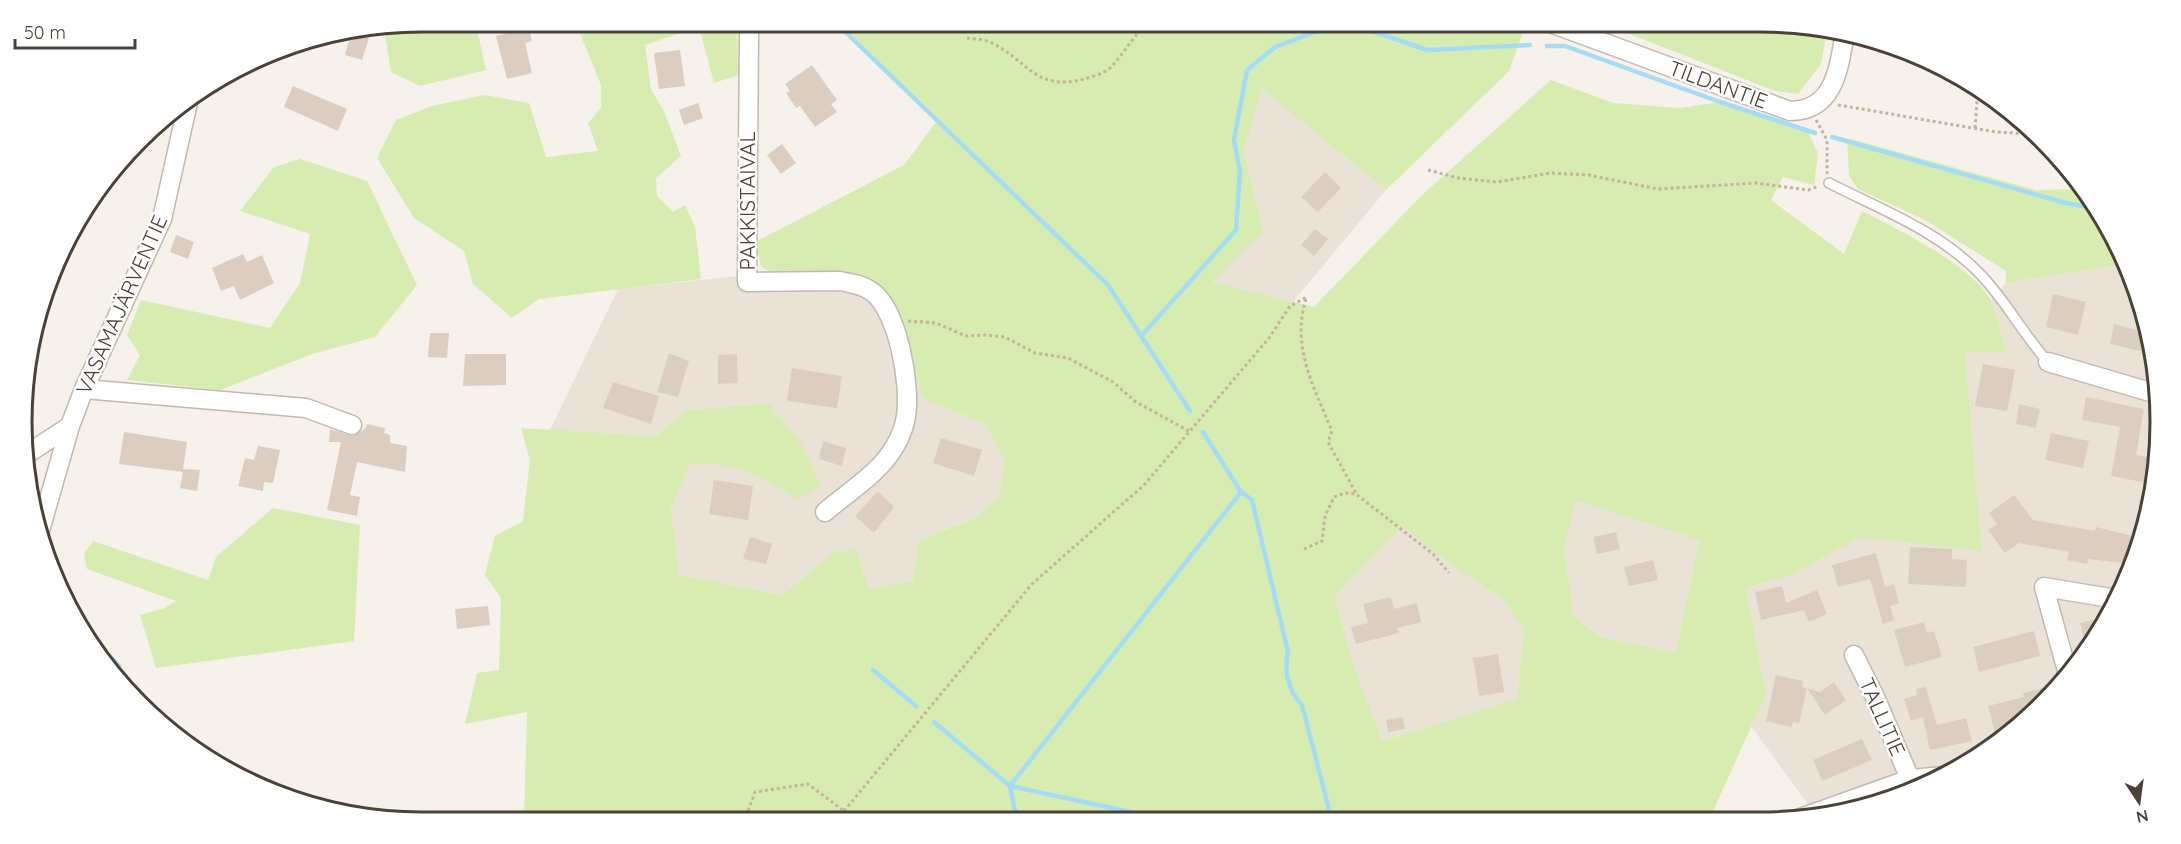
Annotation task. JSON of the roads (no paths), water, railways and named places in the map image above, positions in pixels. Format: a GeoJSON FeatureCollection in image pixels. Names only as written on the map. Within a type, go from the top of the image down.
{"type":"FeatureCollection","features":[{"type":"Feature","properties":{"kind":"street","name":"PAKKISTAIVAL"},"geometry":{"type":"LineString","coordinates":[[749,32],[747,282],[840,281],[871,291],[884,306],[892,324],[907,385],[906,417],[895,446],[877,468],[825,512]]}},
{"type":"Feature","properties":{"kind":"street","name":"TILDANTIE"},"geometry":{"type":"LineString","coordinates":[[1575,32],[1790,111],[1815,104],[1831,90],[1839,72],[1844,41]]}},
{"type":"Feature","properties":{"kind":"street","name":"VASAMAJÄRVENTIE"},"geometry":{"type":"LineString","coordinates":[[44,518],[70,426],[84,389],[162,219],[186,110]]}},
{"type":"Feature","properties":{"kind":"street"},"geometry":{"type":"LineString","coordinates":[[2048,362],[2148,391]]}},
{"type":"Feature","properties":{"kind":"street"},"geometry":{"type":"LineString","coordinates":[[84,389],[306,408],[352,425]]}},
{"type":"Feature","properties":{"kind":"street"},"geometry":{"type":"LineString","coordinates":[[32,451],[70,426]]}},
{"type":"Feature","properties":{"kind":"street"},"geometry":{"type":"LineString","coordinates":[[2065,664],[2044,587],[2108,598]]}},
{"type":"Feature","properties":{"kind":"street","name":"TALLITIE"},"geometry":{"type":"LineString","coordinates":[[1854,655],[1876,699],[1910,779]]}},
{"type":"Feature","properties":{"kind":"street"},"geometry":{"type":"LineString","coordinates":[[1841,803],[1910,779],[1918,778]]}},
{"type":"Feature","properties":{"kind":"lane"},"geometry":{"type":"LineString","coordinates":[[1829,183],[1900,216],[1935,237],[1980,273],[2000,296],[2027,338],[2048,362]]}},
{"type":"Feature","properties":{"kind":"waterway"},"geometry":{"type":"LineString","coordinates":[[845,32],[1108,285],[1190,411]]}},
{"type":"Feature","properties":{"kind":"waterway"},"geometry":{"type":"LineString","coordinates":[[1142,335],[1236,230],[1240,171],[1234,140],[1247,70],[1275,47],[1314,32]]}},
{"type":"Feature","properties":{"kind":"waterway"},"geometry":{"type":"LineString","coordinates":[[1375,32],[1427,50],[1530,45]]}},
{"type":"Feature","properties":{"kind":"waterway"},"geometry":{"type":"LineString","coordinates":[[1547,46],[1565,46],[1720,102],[1815,133]]}},
{"type":"Feature","properties":{"kind":"waterway"},"geometry":{"type":"LineString","coordinates":[[1832,137],[2085,207]]}},
{"type":"Feature","properties":{"kind":"waterway"},"geometry":{"type":"LineString","coordinates":[[1203,432],[1241,492],[1252,500],[1288,652],[1288,680],[1293,693],[1302,705],[1330,812]]}},
{"type":"Feature","properties":{"kind":"waterway"},"geometry":{"type":"LineString","coordinates":[[1015,812],[1010,786],[1241,492]]}},
{"type":"Feature","properties":{"kind":"waterway"},"geometry":{"type":"LineString","coordinates":[[111,658],[119,666]]}},
{"type":"Feature","properties":{"kind":"waterway"},"geometry":{"type":"LineString","coordinates":[[873,670],[916,706]]}},
{"type":"Feature","properties":{"kind":"waterway"},"geometry":{"type":"LineString","coordinates":[[934,722],[1010,786],[1130,812]]}}]}
